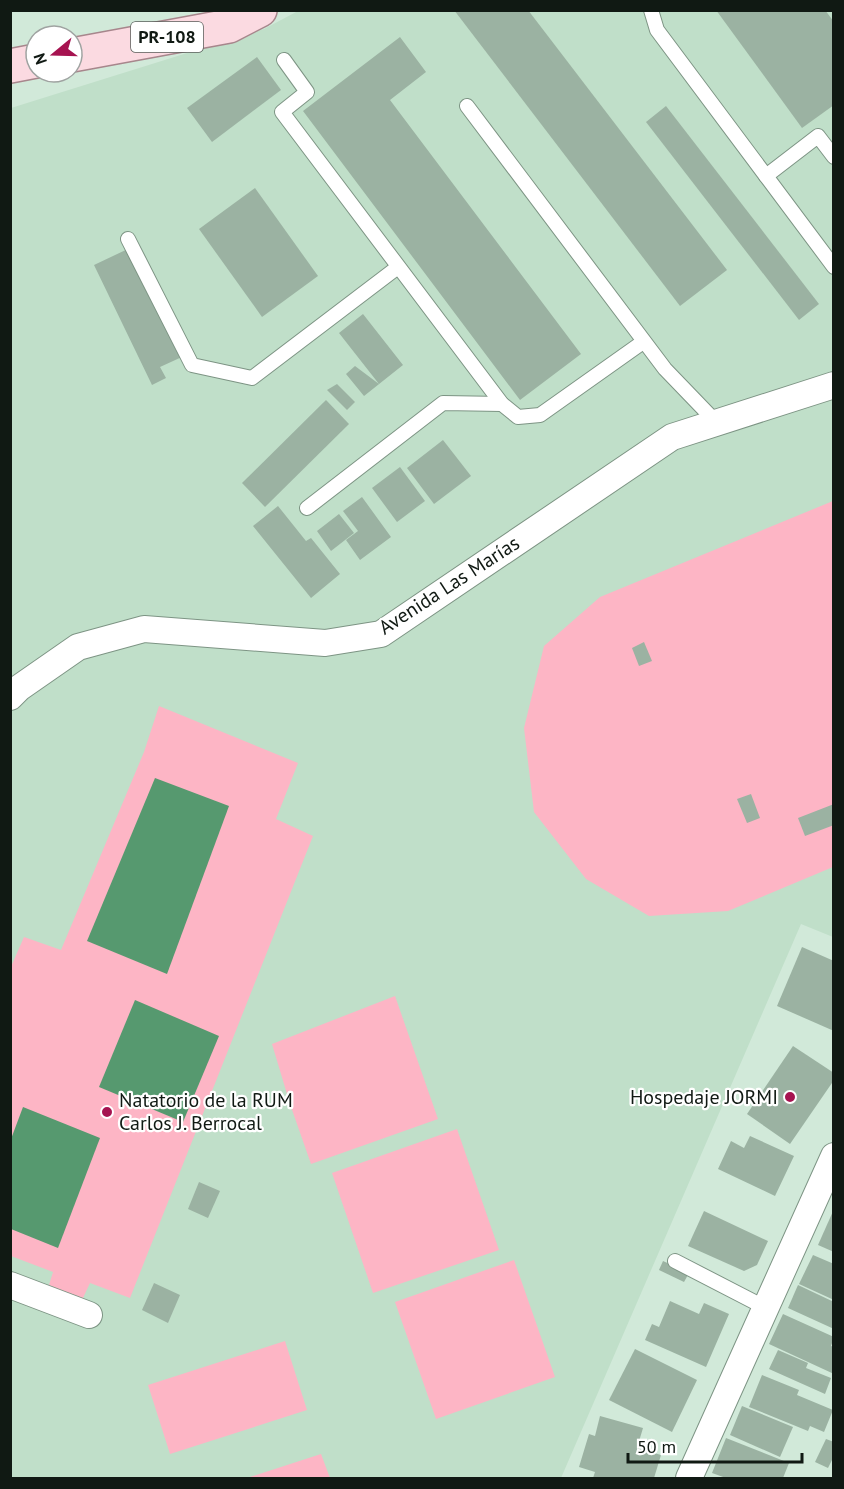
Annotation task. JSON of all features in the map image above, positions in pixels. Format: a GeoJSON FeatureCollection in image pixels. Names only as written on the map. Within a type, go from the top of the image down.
{"type":"FeatureCollection","features":[{"type":"Feature","properties":{"kind":"main road","name":"PR-108"},"geometry":{"type":"LineString","coordinates":[[84,53],[229,26],[260,10]]}},
{"type":"Feature","properties":{"kind":"street","name":"Avenida Las Marías"},"geometry":{"type":"LineString","coordinates":[[10,697],[19,688],[78,647],[144,629],[326,643],[381,634],[672,437],[834,385]]}},
{"type":"Feature","properties":{"kind":"street"},"geometry":{"type":"LineString","coordinates":[[689,1479],[834,1156]]}},
{"type":"Feature","properties":{"kind":"street"},"geometry":{"type":"LineString","coordinates":[[10,1285],[89,1315]]}},
{"type":"Feature","properties":{"kind":"lane"},"geometry":{"type":"LineString","coordinates":[[651,10],[657,30],[834,267]]}},
{"type":"Feature","properties":{"kind":"lane"},"geometry":{"type":"LineString","coordinates":[[284,60],[307,92],[282,112],[502,404],[518,417],[540,415],[644,342]]}},
{"type":"Feature","properties":{"kind":"lane"},"geometry":{"type":"LineString","coordinates":[[467,106],[665,369],[717,423]]}},
{"type":"Feature","properties":{"kind":"lane"},"geometry":{"type":"LineString","coordinates":[[766,176],[818,136],[834,157]]}},
{"type":"Feature","properties":{"kind":"lane"},"geometry":{"type":"LineString","coordinates":[[128,239],[192,365],[252,378],[398,267]]}},
{"type":"Feature","properties":{"kind":"lane"},"geometry":{"type":"LineString","coordinates":[[307,508],[443,403],[502,404]]}},
{"type":"Feature","properties":{"kind":"lane"},"geometry":{"type":"LineString","coordinates":[[675,1262],[766,1308]]}},
{"type":"Feature","properties":{"kind":"shaded area"},"geometry":{"type":"Polygon","coordinates":[[[298,11],[833,11],[833,937],[801,924],[561,1478],[11,1478],[11,108],[264,29],[298,11]]]}},
{"type":"Feature","properties":{"kind":"shaded area"},"geometry":{"type":"Polygon","coordinates":[[[833,501],[833,867],[728,911],[649,916],[586,879],[534,812],[524,728],[544,646],[600,597],[833,501]]]}},
{"type":"Feature","properties":{"kind":"shaded area","name":"Natatorio de la RUM Carlos J. Berrocal"},"geometry":{"type":"Polygon","coordinates":[[[159,706],[298,763],[276,819],[313,836],[130,1298],[90,1283],[82,1300],[49,1285],[53,1272],[11,1256],[10,969],[24,937],[61,950],[144,752],[159,706]]]}},
{"type":"Feature","properties":{"kind":"shaded area"},"geometry":{"type":"Polygon","coordinates":[[[155,778],[229,806],[167,974],[87,941],[155,778]]]}},
{"type":"Feature","properties":{"kind":"shaded area"},"geometry":{"type":"Polygon","coordinates":[[[395,996],[438,1119],[311,1164],[272,1044],[395,996]]]}},
{"type":"Feature","properties":{"kind":"shaded area"},"geometry":{"type":"Polygon","coordinates":[[[135,1000],[219,1036],[183,1122],[99,1087],[135,1000]]]}},
{"type":"Feature","properties":{"kind":"shaded area"},"geometry":{"type":"Polygon","coordinates":[[[23,1107],[100,1138],[58,1248],[11,1229],[11,1139],[23,1107]]]}},
{"type":"Feature","properties":{"kind":"shaded area"},"geometry":{"type":"Polygon","coordinates":[[[457,1129],[499,1250],[373,1293],[332,1173],[457,1129]]]}},
{"type":"Feature","properties":{"kind":"shaded area"},"geometry":{"type":"Polygon","coordinates":[[[514,1260],[555,1377],[436,1419],[395,1302],[514,1260]]]}},
{"type":"Feature","properties":{"kind":"shaded area"},"geometry":{"type":"Polygon","coordinates":[[[285,1341],[307,1410],[170,1454],[148,1385],[285,1341]]]}},
{"type":"Feature","properties":{"kind":"shaded area"},"geometry":{"type":"Polygon","coordinates":[[[321,1454],[330,1478],[247,1478],[321,1454]]]}},
{"type":"Feature","properties":{"kind":"building"},"geometry":{"type":"Polygon","coordinates":[[[454,10],[528,10],[727,270],[680,306],[454,10]]]}},
{"type":"Feature","properties":{"kind":"building"},"geometry":{"type":"Polygon","coordinates":[[[716,10],[825,10],[834,22],[834,105],[802,128],[716,10]]]}},
{"type":"Feature","properties":{"kind":"building"},"geometry":{"type":"Polygon","coordinates":[[[400,37],[426,72],[390,100],[581,354],[520,400],[303,111],[400,37]]]}},
{"type":"Feature","properties":{"kind":"building"},"geometry":{"type":"Polygon","coordinates":[[[257,57],[281,90],[212,142],[187,108],[257,57]]]}},
{"type":"Feature","properties":{"kind":"building"},"geometry":{"type":"Polygon","coordinates":[[[666,106],[819,304],[799,320],[646,122],[666,106]]]}},
{"type":"Feature","properties":{"kind":"building"},"geometry":{"type":"Polygon","coordinates":[[[255,188],[318,276],[262,317],[199,229],[255,188]]]}},
{"type":"Feature","properties":{"kind":"building"},"geometry":{"type":"Polygon","coordinates":[[[132,247],[184,356],[160,367],[166,378],[152,385],[94,265],[132,247]]]}},
{"type":"Feature","properties":{"kind":"building"},"geometry":{"type":"Polygon","coordinates":[[[363,314],[403,365],[364,396],[346,374],[355,366],[379,384],[339,333],[363,314]]]}},
{"type":"Feature","properties":{"kind":"building"},"geometry":{"type":"Polygon","coordinates":[[[337,384],[355,402],[347,410],[327,390],[337,384]]]}},
{"type":"Feature","properties":{"kind":"building"},"geometry":{"type":"Polygon","coordinates":[[[326,400],[349,424],[265,507],[242,483],[326,400]]]}},
{"type":"Feature","properties":{"kind":"building"},"geometry":{"type":"Polygon","coordinates":[[[443,440],[471,476],[434,504],[407,468],[443,440]]]}},
{"type":"Feature","properties":{"kind":"building"},"geometry":{"type":"Polygon","coordinates":[[[400,467],[425,501],[397,522],[372,488],[400,467]]]}},
{"type":"Feature","properties":{"kind":"building"},"geometry":{"type":"Polygon","coordinates":[[[362,497],[391,537],[360,560],[346,540],[358,531],[343,511],[362,497]]]}},
{"type":"Feature","properties":{"kind":"building"},"geometry":{"type":"Polygon","coordinates":[[[278,506],[306,541],[311,538],[340,574],[311,598],[253,526],[278,506]]]}},
{"type":"Feature","properties":{"kind":"building"},"geometry":{"type":"Polygon","coordinates":[[[339,514],[354,533],[331,551],[317,531],[339,514]]]}},
{"type":"Feature","properties":{"kind":"building"},"geometry":{"type":"Polygon","coordinates":[[[644,642],[652,661],[639,666],[632,648],[644,642]]]}},
{"type":"Feature","properties":{"kind":"building"},"geometry":{"type":"Polygon","coordinates":[[[751,794],[760,818],[747,823],[737,799],[751,794]]]}},
{"type":"Feature","properties":{"kind":"building"},"geometry":{"type":"Polygon","coordinates":[[[834,804],[834,825],[805,836],[798,818],[834,804]]]}},
{"type":"Feature","properties":{"kind":"building"},"geometry":{"type":"Polygon","coordinates":[[[802,947],[834,961],[834,1031],[777,1006],[802,947]]]}},
{"type":"Feature","properties":{"kind":"building","name":"Hospedaje JORMI"},"geometry":{"type":"Polygon","coordinates":[[[793,1046],[834,1073],[834,1080],[790,1144],[747,1114],[793,1046]]]}},
{"type":"Feature","properties":{"kind":"building"},"geometry":{"type":"Polygon","coordinates":[[[750,1136],[794,1156],[775,1196],[718,1169],[731,1141],[744,1148],[750,1136]]]}},
{"type":"Feature","properties":{"kind":"building"},"geometry":{"type":"Polygon","coordinates":[[[199,1182],[220,1191],[208,1218],[188,1209],[199,1182]]]}},
{"type":"Feature","properties":{"kind":"building"},"geometry":{"type":"Polygon","coordinates":[[[834,1209],[834,1252],[818,1245],[834,1209]]]}},
{"type":"Feature","properties":{"kind":"building"},"geometry":{"type":"Polygon","coordinates":[[[704,1211],[768,1241],[757,1265],[744,1271],[688,1246],[704,1211]]]}},
{"type":"Feature","properties":{"kind":"building"},"geometry":{"type":"Polygon","coordinates":[[[813,1255],[834,1264],[834,1300],[799,1284],[813,1255]]]}},
{"type":"Feature","properties":{"kind":"building"},"geometry":{"type":"Polygon","coordinates":[[[663,1261],[689,1273],[684,1282],[659,1270],[663,1261]]]}},
{"type":"Feature","properties":{"kind":"building"},"geometry":{"type":"Polygon","coordinates":[[[154,1283],[180,1295],[168,1323],[142,1310],[154,1283]]]}},
{"type":"Feature","properties":{"kind":"building"},"geometry":{"type":"Polygon","coordinates":[[[798,1285],[834,1302],[834,1329],[788,1308],[798,1285]]]}},
{"type":"Feature","properties":{"kind":"building"},"geometry":{"type":"Polygon","coordinates":[[[670,1301],[699,1314],[704,1303],[729,1314],[706,1367],[645,1340],[652,1324],[659,1327],[670,1301]]]}},
{"type":"Feature","properties":{"kind":"building"},"geometry":{"type":"Polygon","coordinates":[[[783,1314],[834,1337],[831,1346],[834,1347],[834,1374],[769,1344],[783,1314]]]}},
{"type":"Feature","properties":{"kind":"building"},"geometry":{"type":"Polygon","coordinates":[[[635,1349],[697,1380],[672,1432],[609,1400],[635,1349]]]}},
{"type":"Feature","properties":{"kind":"building"},"geometry":{"type":"Polygon","coordinates":[[[778,1350],[808,1363],[806,1368],[831,1378],[825,1394],[769,1369],[778,1350]]]}},
{"type":"Feature","properties":{"kind":"building"},"geometry":{"type":"Polygon","coordinates":[[[762,1375],[799,1390],[797,1395],[833,1410],[824,1432],[810,1426],[808,1431],[749,1407],[762,1375]]]}},
{"type":"Feature","properties":{"kind":"building"},"geometry":{"type":"Polygon","coordinates":[[[742,1406],[793,1427],[780,1457],[730,1435],[742,1406]]]}},
{"type":"Feature","properties":{"kind":"building"},"geometry":{"type":"Polygon","coordinates":[[[600,1416],[643,1428],[637,1448],[661,1455],[654,1478],[593,1478],[595,1472],[579,1467],[589,1434],[595,1436],[600,1416]]]}},
{"type":"Feature","properties":{"kind":"building"},"geometry":{"type":"Polygon","coordinates":[[[726,1438],[789,1463],[783,1478],[726,1478],[712,1473],[726,1438]]]}},
{"type":"Feature","properties":{"kind":"building"},"geometry":{"type":"Polygon","coordinates":[[[826,1439],[834,1442],[834,1456],[828,1468],[815,1462],[826,1439]]]}},
{"type":"Feature","properties":{"kind":"place","name":"Hospedaje JORMI"},"geometry":{"type":"Point","coordinates":[790,1097]}},
{"type":"Feature","properties":{"kind":"place","name":"Natatorio de la RUM Carlos J. Berrocal"},"geometry":{"type":"Point","coordinates":[107,1112]}}]}
